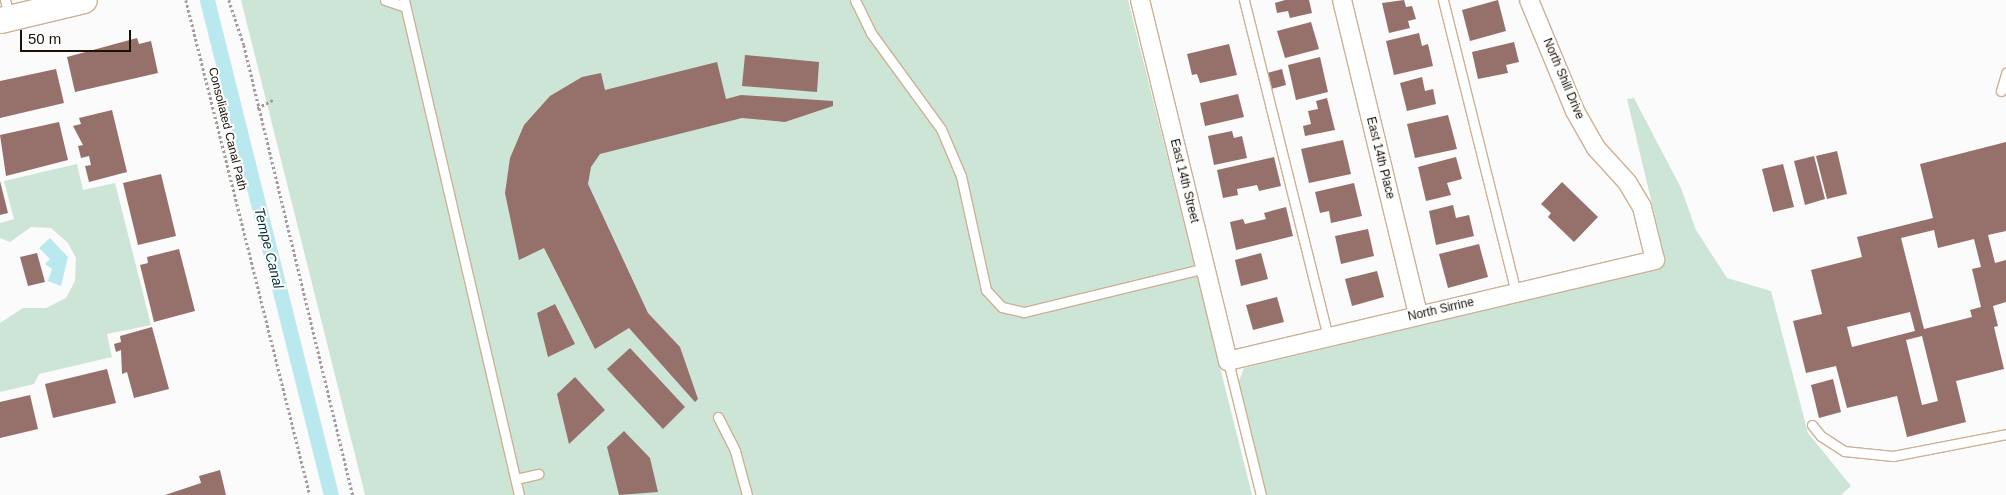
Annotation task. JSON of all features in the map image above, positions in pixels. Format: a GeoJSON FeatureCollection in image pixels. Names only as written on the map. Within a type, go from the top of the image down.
{"type":"FeatureCollection","features":[{"type":"Feature","properties":{"kind":"street"},"geometry":{"type":"LineString","coordinates":[[5,13],[84,0]]}},
{"type":"Feature","properties":{"kind":"street","name":"East 14th Street"},"geometry":{"type":"LineString","coordinates":[[1140,0],[1228,361]]}},
{"type":"Feature","properties":{"kind":"street","name":"East 14th Place"},"geometry":{"type":"LineString","coordinates":[[1342,0],[1418,315]]}},
{"type":"Feature","properties":{"kind":"street","name":"North Shill Drive"},"geometry":{"type":"LineString","coordinates":[[1529,0],[1575,110],[1596,148],[1627,182],[1642,208],[1655,260]]}},
{"type":"Feature","properties":{"kind":"street","name":"North Sirrine"},"geometry":{"type":"LineString","coordinates":[[1228,361],[1655,260]]}},
{"type":"Feature","properties":{"kind":"lane"},"geometry":{"type":"LineString","coordinates":[[385,0],[403,3],[520,495]]}},
{"type":"Feature","properties":{"kind":"lane"},"geometry":{"type":"LineString","coordinates":[[854,0],[870,33],[941,129],[961,176],[986,290],[1002,307],[1024,312],[1206,268]]}},
{"type":"Feature","properties":{"kind":"lane"},"geometry":{"type":"LineString","coordinates":[[1244,0],[1328,337]]}},
{"type":"Feature","properties":{"kind":"lane"},"geometry":{"type":"LineString","coordinates":[[1443,0],[1516,292]]}},
{"type":"Feature","properties":{"kind":"lane"},"geometry":{"type":"LineString","coordinates":[[2001,91],[2006,73]]}},
{"type":"Feature","properties":{"kind":"lane"},"geometry":{"type":"LineString","coordinates":[[1228,361],[1261,495]]}},
{"type":"Feature","properties":{"kind":"lane"},"geometry":{"type":"LineString","coordinates":[[718,418],[735,451],[747,495]]}},
{"type":"Feature","properties":{"kind":"lane"},"geometry":{"type":"LineString","coordinates":[[1812,425],[1821,436],[1844,450],[1893,456],[2006,434]]}},
{"type":"Feature","properties":{"kind":"lane"},"geometry":{"type":"LineString","coordinates":[[516,479],[538,474]]}},
{"type":"Feature","properties":{"kind":"path","name":"Consoliated Canal Path"},"geometry":{"type":"LineString","coordinates":[[186,0],[310,495]]}},
{"type":"Feature","properties":{"kind":"path"},"geometry":{"type":"LineString","coordinates":[[229,0],[244,45],[257,108],[353,495]]}},
{"type":"Feature","properties":{"kind":"path"},"geometry":{"type":"LineString","coordinates":[[257,108],[273,100]]}},
{"type":"Feature","properties":{"kind":"green space"},"geometry":{"type":"Polygon","coordinates":[[[241,0],[1128,0],[1252,495],[365,495],[241,0]]]}},
{"type":"Feature","properties":{"kind":"green space"},"geometry":{"type":"Polygon","coordinates":[[[1634,98],[1681,188],[1696,230],[1727,278],[1771,291],[1808,433],[1851,486],[1841,495],[1266,495],[1239,381],[1244,368],[1646,272],[1656,263],[1663,250],[1627,99],[1634,98]]]}},
{"type":"Feature","properties":{"kind":"green space"},"geometry":{"type":"Polygon","coordinates":[[[77,164],[83,190],[115,183],[151,325],[107,334],[112,357],[39,374],[34,384],[0,392],[0,323],[23,308],[46,308],[66,298],[75,281],[76,258],[68,243],[51,228],[31,227],[10,242],[0,238],[0,223],[14,219],[4,181],[77,164]]]}},
{"type":"Feature","properties":{"kind":"water"},"geometry":{"type":"Polygon","coordinates":[[[50,238],[68,257],[61,286],[48,281],[52,269],[45,264],[50,259],[39,248],[50,238]]]}},
{"type":"Feature","properties":{"kind":"building"},"geometry":{"type":"Polygon","coordinates":[[[1285,0],[1309,0],[1312,13],[1290,18],[1288,11],[1277,13],[1275,3],[1285,0]]]}},
{"type":"Feature","properties":{"kind":"building"},"geometry":{"type":"Polygon","coordinates":[[[1404,0],[1406,7],[1412,6],[1416,19],[1408,21],[1410,28],[1389,33],[1382,3],[1404,0]]]}},
{"type":"Feature","properties":{"kind":"building"},"geometry":{"type":"Polygon","coordinates":[[[1498,0],[1506,31],[1470,41],[1462,10],[1498,0]]]}},
{"type":"Feature","properties":{"kind":"building"},"geometry":{"type":"Polygon","coordinates":[[[1311,22],[1319,49],[1285,58],[1277,31],[1311,22]]]}},
{"type":"Feature","properties":{"kind":"building"},"geometry":{"type":"Polygon","coordinates":[[[1419,33],[1422,46],[1428,44],[1433,66],[1394,75],[1386,41],[1419,33]]]}},
{"type":"Feature","properties":{"kind":"building"},"geometry":{"type":"Polygon","coordinates":[[[137,38],[139,44],[151,41],[158,73],[75,92],[67,57],[137,38]]]}},
{"type":"Feature","properties":{"kind":"building"},"geometry":{"type":"Polygon","coordinates":[[[1514,42],[1519,62],[1506,65],[1508,73],[1478,79],[1472,52],[1514,42]]]}},
{"type":"Feature","properties":{"kind":"building"},"geometry":{"type":"Polygon","coordinates":[[[1229,44],[1237,75],[1200,83],[1197,74],[1192,75],[1187,54],[1229,44]]]}},
{"type":"Feature","properties":{"kind":"building"},"geometry":{"type":"Polygon","coordinates":[[[745,55],[819,62],[817,92],[742,86],[745,55]]]}},
{"type":"Feature","properties":{"kind":"building"},"geometry":{"type":"Polygon","coordinates":[[[1320,57],[1328,92],[1296,100],[1288,65],[1320,57]]]}},
{"type":"Feature","properties":{"kind":"building"},"geometry":{"type":"Polygon","coordinates":[[[717,62],[726,99],[741,95],[833,101],[833,106],[785,122],[742,118],[600,154],[591,167],[588,184],[648,313],[680,347],[698,399],[695,402],[629,328],[595,349],[544,248],[519,260],[505,193],[510,158],[524,125],[550,96],[582,77],[601,73],[605,90],[717,62]]]}},
{"type":"Feature","properties":{"kind":"building"},"geometry":{"type":"Polygon","coordinates":[[[56,69],[64,103],[0,118],[0,81],[56,69]]]}},
{"type":"Feature","properties":{"kind":"building"},"geometry":{"type":"Polygon","coordinates":[[[1282,69],[1286,85],[1271,89],[1267,73],[1282,69]]]}},
{"type":"Feature","properties":{"kind":"building"},"geometry":{"type":"Polygon","coordinates":[[[1422,77],[1425,91],[1433,89],[1436,104],[1407,111],[1400,83],[1422,77]]]}},
{"type":"Feature","properties":{"kind":"building"},"geometry":{"type":"Polygon","coordinates":[[[1238,94],[1244,117],[1205,126],[1200,103],[1238,94]]]}},
{"type":"Feature","properties":{"kind":"building"},"geometry":{"type":"Polygon","coordinates":[[[1327,98],[1335,130],[1305,136],[1303,126],[1311,124],[1308,111],[1318,109],[1316,101],[1327,98]]]}},
{"type":"Feature","properties":{"kind":"building"},"geometry":{"type":"Polygon","coordinates":[[[112,110],[127,172],[89,182],[85,166],[91,165],[89,156],[81,158],[78,146],[83,145],[73,126],[81,124],[79,118],[112,110]]]}},
{"type":"Feature","properties":{"kind":"building"},"geometry":{"type":"Polygon","coordinates":[[[1448,115],[1457,149],[1415,158],[1407,124],[1448,115]]]}},
{"type":"Feature","properties":{"kind":"building"},"geometry":{"type":"Polygon","coordinates":[[[59,122],[68,160],[6,176],[0,135],[59,122]]]}},
{"type":"Feature","properties":{"kind":"building"},"geometry":{"type":"Polygon","coordinates":[[[1232,131],[1234,138],[1242,136],[1247,158],[1214,165],[1208,136],[1232,131]]]}},
{"type":"Feature","properties":{"kind":"building"},"geometry":{"type":"Polygon","coordinates":[[[1343,140],[1351,174],[1309,183],[1301,149],[1343,140]]]}},
{"type":"Feature","properties":{"kind":"building"},"geometry":{"type":"Polygon","coordinates":[[[2006,142],[2006,231],[1988,235],[1995,263],[2006,260],[2006,302],[1993,306],[1998,326],[1994,327],[2004,369],[1956,381],[1966,422],[1907,437],[1897,396],[1847,408],[1836,366],[1806,373],[1793,321],[1822,314],[1811,270],[1862,257],[1857,237],[1933,218],[1920,164],[2006,142]],[[1934,230],[1901,238],[1924,329],[1972,317],[1970,310],[1981,307],[1972,269],[1981,267],[1974,239],[1938,248],[1934,230]],[[1910,312],[1847,327],[1852,347],[1915,331],[1910,312]],[[1922,336],[1906,340],[1922,405],[1938,401],[1922,336]]]}},
{"type":"Feature","properties":{"kind":"building"},"geometry":{"type":"Polygon","coordinates":[[[1837,151],[1847,194],[1827,199],[1816,156],[1837,151]]]}},
{"type":"Feature","properties":{"kind":"building"},"geometry":{"type":"Polygon","coordinates":[[[1814,156],[1825,199],[1805,205],[1794,161],[1814,156]]]}},
{"type":"Feature","properties":{"kind":"building"},"geometry":{"type":"Polygon","coordinates":[[[1274,157],[1281,186],[1259,191],[1257,185],[1237,189],[1238,195],[1223,198],[1217,170],[1274,157]]]}},
{"type":"Feature","properties":{"kind":"building"},"geometry":{"type":"Polygon","coordinates":[[[1456,157],[1462,179],[1447,183],[1451,195],[1426,201],[1418,167],[1456,157]]]}},
{"type":"Feature","properties":{"kind":"building"},"geometry":{"type":"Polygon","coordinates":[[[1783,164],[1794,207],[1773,212],[1762,169],[1783,164]]]}},
{"type":"Feature","properties":{"kind":"building"},"geometry":{"type":"Polygon","coordinates":[[[161,174],[176,236],[138,245],[123,183],[161,174]]]}},
{"type":"Feature","properties":{"kind":"building"},"geometry":{"type":"Polygon","coordinates":[[[0,181],[8,213],[0,215],[0,181]]]}},
{"type":"Feature","properties":{"kind":"building"},"geometry":{"type":"Polygon","coordinates":[[[1562,182],[1598,217],[1574,242],[1548,217],[1551,213],[1541,204],[1562,182]]]}},
{"type":"Feature","properties":{"kind":"building"},"geometry":{"type":"Polygon","coordinates":[[[1354,183],[1362,216],[1331,223],[1329,211],[1320,213],[1315,192],[1354,183]]]}},
{"type":"Feature","properties":{"kind":"building"},"geometry":{"type":"Polygon","coordinates":[[[1453,205],[1456,218],[1469,215],[1474,236],[1436,245],[1429,211],[1453,205]]]}},
{"type":"Feature","properties":{"kind":"building"},"geometry":{"type":"Polygon","coordinates":[[[1286,207],[1293,236],[1236,250],[1230,222],[1243,219],[1245,224],[1266,219],[1264,213],[1286,207]]]}},
{"type":"Feature","properties":{"kind":"building"},"geometry":{"type":"Polygon","coordinates":[[[1368,229],[1374,256],[1341,264],[1335,236],[1368,229]]]}},
{"type":"Feature","properties":{"kind":"building"},"geometry":{"type":"Polygon","coordinates":[[[1479,244],[1488,277],[1448,288],[1439,254],[1479,244]]]}},
{"type":"Feature","properties":{"kind":"building"},"geometry":{"type":"Polygon","coordinates":[[[179,249],[195,311],[154,322],[140,265],[148,263],[147,257],[179,249]]]}},
{"type":"Feature","properties":{"kind":"building"},"geometry":{"type":"Polygon","coordinates":[[[37,253],[45,282],[28,286],[20,257],[37,253]]]}},
{"type":"Feature","properties":{"kind":"building"},"geometry":{"type":"Polygon","coordinates":[[[1261,253],[1268,279],[1241,286],[1235,260],[1261,253]]]}},
{"type":"Feature","properties":{"kind":"building"},"geometry":{"type":"Polygon","coordinates":[[[1377,271],[1384,297],[1352,306],[1345,279],[1377,271]]]}},
{"type":"Feature","properties":{"kind":"building"},"geometry":{"type":"Polygon","coordinates":[[[1277,297],[1284,322],[1253,330],[1246,305],[1277,297]]]}},
{"type":"Feature","properties":{"kind":"building"},"geometry":{"type":"Polygon","coordinates":[[[555,304],[575,344],[548,357],[537,313],[555,304]]]}},
{"type":"Feature","properties":{"kind":"building"},"geometry":{"type":"Polygon","coordinates":[[[152,327],[169,389],[134,398],[127,372],[122,374],[121,350],[116,352],[114,344],[121,342],[120,336],[152,327]]]}},
{"type":"Feature","properties":{"kind":"building"},"geometry":{"type":"Polygon","coordinates":[[[630,348],[685,407],[663,429],[607,369],[630,348]]]}},
{"type":"Feature","properties":{"kind":"building"},"geometry":{"type":"Polygon","coordinates":[[[107,369],[116,403],[53,418],[45,384],[107,369]]]}},
{"type":"Feature","properties":{"kind":"building"},"geometry":{"type":"Polygon","coordinates":[[[575,377],[605,410],[569,444],[557,394],[575,377]]]}},
{"type":"Feature","properties":{"kind":"building"},"geometry":{"type":"Polygon","coordinates":[[[1833,379],[1841,412],[1819,418],[1811,385],[1833,379]]]}},
{"type":"Feature","properties":{"kind":"building"},"geometry":{"type":"Polygon","coordinates":[[[30,395],[38,429],[0,438],[0,402],[30,395]]]}},
{"type":"Feature","properties":{"kind":"building"},"geometry":{"type":"Polygon","coordinates":[[[624,431],[650,458],[658,492],[619,495],[607,447],[624,431]]]}},
{"type":"Feature","properties":{"kind":"building"},"geometry":{"type":"Polygon","coordinates":[[[220,470],[226,495],[165,495],[201,483],[199,476],[220,470]]]}},
{"type":"Feature","properties":{"kind":"waterway","name":"Tempe Canal"},"geometry":{"type":"LineString","coordinates":[[207,0],[331,495]]}}]}
